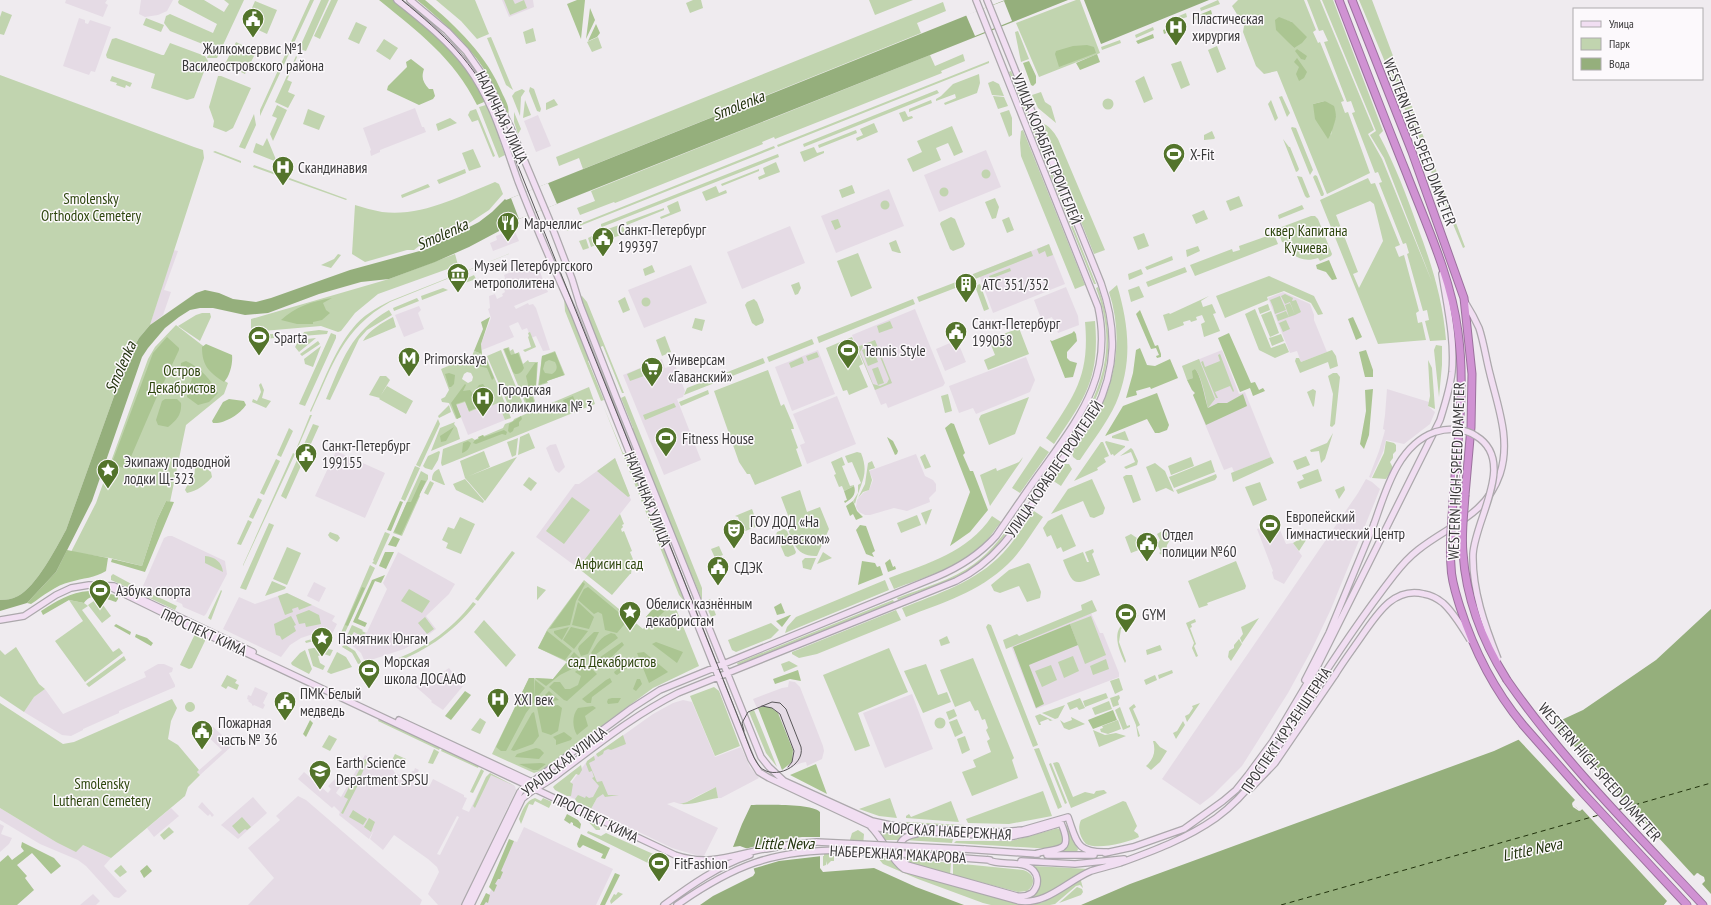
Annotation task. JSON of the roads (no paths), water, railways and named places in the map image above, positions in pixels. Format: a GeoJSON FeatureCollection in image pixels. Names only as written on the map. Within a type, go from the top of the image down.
{"type":"FeatureCollection","features":[{"type":"Feature","properties":{"kind":"highway","name":"WESTERN HIGH-SPEED DIAMETER"},"geometry":{"type":"LineString","coordinates":[[1339,0],[1451,293],[1458,333],[1461,375],[1460,425],[1453,501],[1450,566],[1455,590],[1476,650],[1496,688],[1523,725],[1583,793],[1687,905]]}},
{"type":"Feature","properties":{"kind":"highway","name":"WESTERN HIGH-SPEED DIAMETER"},"geometry":{"type":"LineString","coordinates":[[1352,0],[1412,152],[1464,298],[1472,374],[1471,427],[1465,495],[1463,553],[1467,582],[1480,627],[1497,664],[1530,713],[1563,754],[1703,905]]}},
{"type":"Feature","properties":{"kind":"main road","name":"НАЛИЧНАЯ УЛИЦА"},"geometry":{"type":"LineString","coordinates":[[397,0],[440,36],[459,56],[473,74],[489,102],[523,193],[560,284],[574,313],[754,765],[759,772],[769,778]]}},
{"type":"Feature","properties":{"kind":"main road","name":"НАЛИЧНАЯ УЛИЦА"},"geometry":{"type":"LineString","coordinates":[[410,0],[447,31],[475,63],[487,81],[506,119],[537,188],[616,397],[761,757],[778,776]]}},
{"type":"Feature","properties":{"kind":"main road","name":"УЛИЦА КОРАБЛЕСТРОИТЕЛЕЙ"},"geometry":{"type":"LineString","coordinates":[[715,668],[943,575],[968,562],[985,549],[996,536],[1078,418],[1095,384],[1100,362],[1101,336],[1098,307],[976,0]]}},
{"type":"Feature","properties":{"kind":"main road","name":"УЛИЦА КОРАБЛЕСТРОИТЕЛЕЙ"},"geometry":{"type":"LineString","coordinates":[[719,677],[956,581],[974,572],[1003,545],[1087,424],[1105,391],[1111,365],[1112,337],[1109,307],[1101,283],[989,3]]}},
{"type":"Feature","properties":{"kind":"main road","name":"ПРОСПЕКТ КРУЗЕНШТЕРНА"},"geometry":{"type":"LineString","coordinates":[[1107,852],[1133,847],[1165,837],[1184,829],[1210,812],[1236,790],[1273,741],[1318,665],[1430,438],[1446,402],[1452,373],[1452,345],[1441,264]]}},
{"type":"Feature","properties":{"kind":"main road","name":"ПРОСПЕКТ КРУЗЕНШТЕРНА"},"geometry":{"type":"LineString","coordinates":[[1132,858],[1166,846],[1186,836],[1215,818],[1240,797],[1280,744],[1334,659],[1394,576],[1418,550],[1467,518],[1484,503],[1492,493],[1499,477],[1505,456],[1503,430],[1479,329],[1464,298]]}},
{"type":"Feature","properties":{"kind":"main road"},"geometry":{"type":"LineString","coordinates":[[1078,418],[1085,421],[1087,424]]}},
{"type":"Feature","properties":{"kind":"main road"},"geometry":{"type":"LineString","coordinates":[[1295,702],[1329,634],[1383,499],[1403,457],[1409,449],[1422,438],[1438,431],[1454,429],[1474,434],[1485,443],[1494,460],[1494,475],[1473,552],[1474,574],[1483,617],[1507,680]]}},
{"type":"Feature","properties":{"kind":"main road"},"geometry":{"type":"LineString","coordinates":[[1042,471],[1050,477]]}},
{"type":"Feature","properties":{"kind":"main road","name":"ПРОСПЕКТ КИМА"},"geometry":{"type":"LineString","coordinates":[[0,620],[24,616],[56,595],[71,588],[89,585],[108,586],[211,636],[531,784],[556,799],[682,858],[707,861],[716,860],[769,848]]}},
{"type":"Feature","properties":{"kind":"main road"},"geometry":{"type":"LineString","coordinates":[[1240,797],[1275,763],[1380,611],[1392,600],[1404,594],[1420,593],[1442,602],[1452,613],[1476,650]]}},
{"type":"Feature","properties":{"kind":"main road","name":"УРАЛЬСКАЯ УЛИЦА"},"geometry":{"type":"LineString","coordinates":[[465,905],[520,792],[593,737],[656,693],[715,668]]}},
{"type":"Feature","properties":{"kind":"main road","name":"УРАЛЬСКАЯ УЛИЦА"},"geometry":{"type":"LineString","coordinates":[[471,905],[522,799],[647,709],[678,693],[719,677]]}},
{"type":"Feature","properties":{"kind":"main road"},"geometry":{"type":"LineString","coordinates":[[593,737],[598,744]]}},
{"type":"Feature","properties":{"kind":"main road","name":"МОРСКАЯ НАБЕРЕЖНАЯ"},"geometry":{"type":"LineString","coordinates":[[778,776],[792,785],[854,814],[872,821],[895,826],[1009,832],[1023,830],[1068,818],[1081,848],[1089,851],[1107,852]]}},
{"type":"Feature","properties":{"kind":"main road","name":"МОРСКАЯ НАБЕРЕЖНАЯ"},"geometry":{"type":"LineString","coordinates":[[769,778],[871,826],[925,832],[1009,837],[1061,823],[1067,838],[1064,845],[1057,851],[1045,851],[1035,854]]}},
{"type":"Feature","properties":{"kind":"main road"},"geometry":{"type":"LineString","coordinates":[[871,826],[881,838],[895,861],[904,869],[1024,902],[1035,902],[1042,900],[1088,873],[1132,858]]}},
{"type":"Feature","properties":{"kind":"main road"},"geometry":{"type":"LineString","coordinates":[[925,832],[911,834],[899,845],[899,857],[907,865],[1019,896],[1027,895],[1035,888],[1037,883],[1036,876],[1033,870],[1028,866],[994,863],[988,860]]}},
{"type":"Feature","properties":{"kind":"main road","name":"НАБЕРЕЖНАЯ МАКАРОВА"},"geometry":{"type":"LineString","coordinates":[[664,905],[702,878],[724,866],[769,848],[792,844],[824,842],[1081,856],[1107,852]]}},
{"type":"Feature","properties":{"kind":"main road","name":"НАБЕРЕЖНАЯ МАКАРОВА"},"geometry":{"type":"LineString","coordinates":[[677,905],[727,873],[749,864],[793,852],[844,850],[988,860],[1075,864],[1096,863],[1132,858]]}},
{"type":"Feature","properties":{"kind":"water"},"geometry":{"type":"Polygon","coordinates":[[[1005,0],[1068,0],[514,221],[514,223],[469,247],[435,262],[389,279],[361,282],[319,294],[268,313],[245,315],[213,308],[190,310],[165,328],[142,357],[92,501],[56,572],[27,603],[0,611],[0,600],[18,596],[32,584],[57,547],[66,530],[127,360],[139,338],[150,325],[196,293],[205,290],[219,293],[233,299],[256,302],[350,270],[427,249],[479,222],[505,199],[506,200],[1005,0]]]}},
{"type":"Feature","properties":{"kind":"water"},"geometry":{"type":"Polygon","coordinates":[[[1084,0],[1209,0],[1101,44],[1084,0]]]}},
{"type":"Feature","properties":{"kind":"water"},"geometry":{"type":"Polygon","coordinates":[[[1711,609],[1711,905],[1678,905],[1704,881],[1698,873],[1664,905],[1081,905],[1130,884],[1494,751],[1583,710],[1656,660],[1711,609]],[[1605,773],[1572,803],[1580,811],[1612,781],[1605,773]]]}},
{"type":"Feature","properties":{"kind":"water","name":"Little Neva"},"geometry":{"type":"Polygon","coordinates":[[[751,805],[798,806],[815,809],[820,812],[820,868],[823,872],[874,868],[916,887],[964,905],[700,905],[713,896],[753,876],[755,873],[748,849],[740,846],[733,847],[751,805]]]}},
{"type":"Feature","properties":{"kind":"tram line"},"geometry":{"type":"LineString","coordinates":[[402,0],[457,50],[478,78],[497,113],[680,569],[754,758],[760,767],[766,771],[780,772],[793,765],[801,754],[801,747],[786,709],[780,703],[772,702],[748,712],[742,723],[744,731]]}},
{"type":"Feature","properties":{"kind":"tram line"},"geometry":{"type":"LineString","coordinates":[[762,706],[772,708],[780,714],[794,751],[792,762],[788,767]]}},
{"type":"Feature","properties":{"kind":"place","name":"Жилкомсервис №1 Василеостровского района"},"geometry":{"type":"Point","coordinates":[253,38]}},
{"type":"Feature","properties":{"kind":"place","name":"Пластическая хирургия"},"geometry":{"type":"Point","coordinates":[1176,46]}},
{"type":"Feature","properties":{"kind":"place","name":"X-Fit"},"geometry":{"type":"Point","coordinates":[1174,174]}},
{"type":"Feature","properties":{"kind":"place","name":"Скандинавия"},"geometry":{"type":"Point","coordinates":[283,186]}},
{"type":"Feature","properties":{"kind":"place","name":"Марчеллис"},"geometry":{"type":"Point","coordinates":[508,242]}},
{"type":"Feature","properties":{"kind":"place","name":"Санкт-Петербург 199397"},"geometry":{"type":"Point","coordinates":[603,258]}},
{"type":"Feature","properties":{"kind":"place","name":"Музей Петербургского метрополитена"},"geometry":{"type":"Point","coordinates":[458,294]}},
{"type":"Feature","properties":{"kind":"place","name":"АТС 351/352"},"geometry":{"type":"Point","coordinates":[966,304]}},
{"type":"Feature","properties":{"kind":"place","name":"Санкт-Петербург 199058"},"geometry":{"type":"Point","coordinates":[956,352]}},
{"type":"Feature","properties":{"kind":"place","name":"Sparta"},"geometry":{"type":"Point","coordinates":[259,356]}},
{"type":"Feature","properties":{"kind":"place","name":"Tennis Style"},"geometry":{"type":"Point","coordinates":[848,370]}},
{"type":"Feature","properties":{"kind":"place","name":"Primorskaya"},"geometry":{"type":"Point","coordinates":[409,378]}},
{"type":"Feature","properties":{"kind":"place","name":"Универсам «Гаванский»"},"geometry":{"type":"Point","coordinates":[652,388]}},
{"type":"Feature","properties":{"kind":"place","name":"Городская поликлиника № 3"},"geometry":{"type":"Point","coordinates":[483,418]}},
{"type":"Feature","properties":{"kind":"place","name":"Fitness House"},"geometry":{"type":"Point","coordinates":[666,458]}},
{"type":"Feature","properties":{"kind":"place","name":"Санкт-Петербург 199155"},"geometry":{"type":"Point","coordinates":[306,474]}},
{"type":"Feature","properties":{"kind":"place","name":"Экипажу подводной лодки Щ-323"},"geometry":{"type":"Point","coordinates":[108,490]}},
{"type":"Feature","properties":{"kind":"place","name":"Европейский Гимнастический Центр"},"geometry":{"type":"Point","coordinates":[1270,544]}},
{"type":"Feature","properties":{"kind":"place","name":"ГОУ ДОД «На Васильевском»"},"geometry":{"type":"Point","coordinates":[734,550]}},
{"type":"Feature","properties":{"kind":"place","name":"Отдел полиции №60"},"geometry":{"type":"Point","coordinates":[1147,562]}},
{"type":"Feature","properties":{"kind":"place","name":"СДЭК"},"geometry":{"type":"Point","coordinates":[718,586]}},
{"type":"Feature","properties":{"kind":"place","name":"Азбука спорта"},"geometry":{"type":"Point","coordinates":[100,610]}},
{"type":"Feature","properties":{"kind":"place","name":"Обелиск казнённым декабристам"},"geometry":{"type":"Point","coordinates":[630,632]}},
{"type":"Feature","properties":{"kind":"place","name":"GYM"},"geometry":{"type":"Point","coordinates":[1126,634]}},
{"type":"Feature","properties":{"kind":"place","name":"Памятник Юнгам"},"geometry":{"type":"Point","coordinates":[322,658]}},
{"type":"Feature","properties":{"kind":"place","name":"Морская школа ДОСААФ"},"geometry":{"type":"Point","coordinates":[369,690]}},
{"type":"Feature","properties":{"kind":"place","name":"XXI век"},"geometry":{"type":"Point","coordinates":[498,718]}},
{"type":"Feature","properties":{"kind":"place","name":"ПМК Белый медведь"},"geometry":{"type":"Point","coordinates":[285,722]}},
{"type":"Feature","properties":{"kind":"place","name":"Пожарная часть № 36"},"geometry":{"type":"Point","coordinates":[202,750]}},
{"type":"Feature","properties":{"kind":"place","name":"Earth Science Department SPSU"},"geometry":{"type":"Point","coordinates":[320,790]}},
{"type":"Feature","properties":{"kind":"place","name":"FitFashion"},"geometry":{"type":"Point","coordinates":[659,882]}},
{"type":"Feature","properties":{"kind":"water label","name":"Smolenka"},"geometry":{"type":"Point","coordinates":[738,105]}},
{"type":"Feature","properties":{"kind":"water label","name":"Smolenka"},"geometry":{"type":"Point","coordinates":[442,234]}},
{"type":"Feature","properties":{"kind":"water label","name":"Smolenka"},"geometry":{"type":"Point","coordinates":[120,367]}},
{"type":"Feature","properties":{"kind":"park label","name":"Smolensky Orthodox Cemetery"},"geometry":{"type":"Point","coordinates":[91,206]}},
{"type":"Feature","properties":{"kind":"park label","name":"сквер Капитана Кучиева"},"geometry":{"type":"Point","coordinates":[1306,238]}},
{"type":"Feature","properties":{"kind":"park label","name":"Остров Декабристов"},"geometry":{"type":"Point","coordinates":[182,378]}},
{"type":"Feature","properties":{"kind":"park label","name":"Анфисин сад"},"geometry":{"type":"Point","coordinates":[609,563]}},
{"type":"Feature","properties":{"kind":"park label","name":"сад Декабристов"},"geometry":{"type":"Point","coordinates":[612,661]}},
{"type":"Feature","properties":{"kind":"park label","name":"Smolensky Lutheran Cemetery"},"geometry":{"type":"Point","coordinates":[102,792]}}]}
